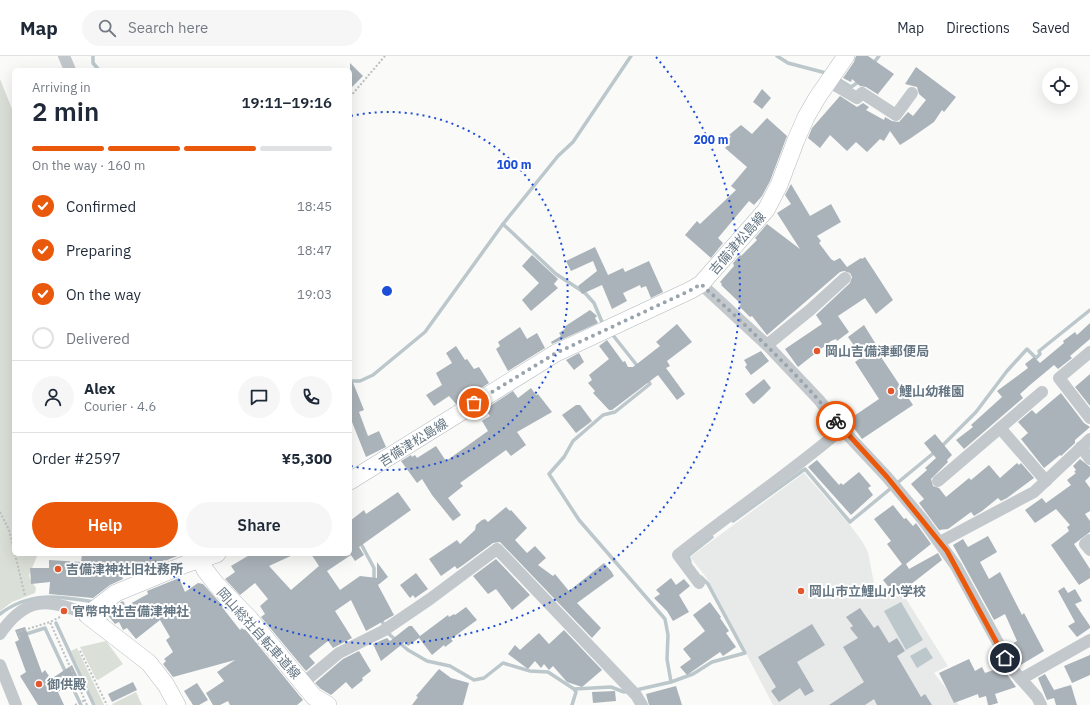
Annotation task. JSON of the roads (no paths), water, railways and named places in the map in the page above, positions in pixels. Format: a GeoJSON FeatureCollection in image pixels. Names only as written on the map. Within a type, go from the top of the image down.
{"type":"FeatureCollection","features":[{"type":"Feature","properties":{"kind":"main road","name":"吉備津松島線"},"geometry":{"type":"LineString","coordinates":[[352,480],[556,353],[701,284],[766,210],[779,185],[800,129],[828,81],[846,56]]}},
{"type":"Feature","properties":{"kind":"main road"},"geometry":{"type":"LineString","coordinates":[[178,705],[166,685],[149,663],[82,612],[116,593],[206,556]]}},
{"type":"Feature","properties":{"kind":"main road","name":"岡山総社自転車道線"},"geometry":{"type":"LineString","coordinates":[[206,556],[205,570],[303,683],[316,702]]}},
{"type":"Feature","properties":{"kind":"street"},"geometry":{"type":"LineString","coordinates":[[64,56],[69,68]]}},
{"type":"Feature","properties":{"kind":"street"},"geometry":{"type":"LineString","coordinates":[[828,81],[857,98],[862,93],[896,115],[912,93]]}},
{"type":"Feature","properties":{"kind":"street"},"geometry":{"type":"LineString","coordinates":[[767,344],[810,310],[845,278]]}},
{"type":"Feature","properties":{"kind":"street"},"geometry":{"type":"LineString","coordinates":[[701,284],[767,344],[819,400],[842,429],[887,477],[940,542],[956,566],[1005,658],[1021,680],[1037,697],[1041,705]]}},
{"type":"Feature","properties":{"kind":"street"},"geometry":{"type":"LineString","coordinates":[[1090,352],[1059,378],[1090,418]]}},
{"type":"Feature","properties":{"kind":"street"},"geometry":{"type":"LineString","coordinates":[[938,481],[1042,392]]}},
{"type":"Feature","properties":{"kind":"street"},"geometry":{"type":"LineString","coordinates":[[1000,428],[1046,481]]}},
{"type":"Feature","properties":{"kind":"street"},"geometry":{"type":"LineString","coordinates":[[699,583],[678,555],[802,463],[842,429]]}},
{"type":"Feature","properties":{"kind":"street"},"geometry":{"type":"LineString","coordinates":[[940,542],[1034,492],[1086,443],[1090,459]]}},
{"type":"Feature","properties":{"kind":"street"},"geometry":{"type":"LineString","coordinates":[[1090,540],[1085,544],[1090,550]]}},
{"type":"Feature","properties":{"kind":"street"},"geometry":{"type":"LineString","coordinates":[[303,683],[339,653],[394,623],[430,599],[497,549],[636,695],[642,705]]}},
{"type":"Feature","properties":{"kind":"street"},"geometry":{"type":"LineString","coordinates":[[0,634],[13,616],[27,607],[52,604],[82,612]]}},
{"type":"Feature","properties":{"kind":"street"},"geometry":{"type":"LineString","coordinates":[[1021,680],[1090,640]]}},
{"type":"Feature","properties":{"kind":"street"},"geometry":{"type":"LineString","coordinates":[[0,665],[16,705]]}},
{"type":"Feature","properties":{"kind":"waterway"},"geometry":{"type":"LineString","coordinates":[[93,56],[93,63],[97,68]]}},
{"type":"Feature","properties":{"kind":"waterway"},"geometry":{"type":"LineString","coordinates":[[352,381],[360,381],[373,375],[425,332],[503,224],[558,156],[573,142],[631,56]]}},
{"type":"Feature","properties":{"kind":"waterway"},"geometry":{"type":"LineString","coordinates":[[777,56],[788,63],[826,73]]}},
{"type":"Feature","properties":{"kind":"waterway"},"geometry":{"type":"LineString","coordinates":[[872,65],[879,56]]}},
{"type":"Feature","properties":{"kind":"waterway"},"geometry":{"type":"LineString","coordinates":[[838,79],[851,87],[860,81]]}},
{"type":"Feature","properties":{"kind":"waterway"},"geometry":{"type":"LineString","coordinates":[[503,224],[556,274],[585,293],[594,303],[602,322]]}},
{"type":"Feature","properties":{"kind":"waterway"},"geometry":{"type":"LineString","coordinates":[[941,447],[976,412],[1007,371],[1027,349],[1036,358],[1040,354],[1039,351],[1090,310]]}},
{"type":"Feature","properties":{"kind":"waterway"},"geometry":{"type":"LineString","coordinates":[[612,334],[639,368]]}},
{"type":"Feature","properties":{"kind":"waterway"},"geometry":{"type":"LineString","coordinates":[[636,690],[671,682],[667,659],[668,635],[665,619],[579,520],[549,474],[564,457],[573,441],[603,415],[615,412],[650,384],[646,378]]}},
{"type":"Feature","properties":{"kind":"waterway"},"geometry":{"type":"LineString","coordinates":[[733,521],[805,469],[850,522],[936,451]]}},
{"type":"Feature","properties":{"kind":"waterway"},"geometry":{"type":"LineString","coordinates":[[690,562],[688,556],[712,537]]}},
{"type":"Feature","properties":{"kind":"waterway"},"geometry":{"type":"LineString","coordinates":[[360,542],[374,568],[374,582]]}},
{"type":"Feature","properties":{"kind":"waterway"},"geometry":{"type":"LineString","coordinates":[[671,682],[693,674],[712,662],[745,653],[708,584],[701,577]]}},
{"type":"Feature","properties":{"kind":"waterway"},"geometry":{"type":"LineString","coordinates":[[0,614],[22,602],[45,597],[69,598],[94,602]]}},
{"type":"Feature","properties":{"kind":"waterway"},"geometry":{"type":"LineString","coordinates":[[101,610],[107,622]]}},
{"type":"Feature","properties":{"kind":"waterway"},"geometry":{"type":"LineString","coordinates":[[380,618],[390,635],[408,650],[427,661],[450,666],[474,680],[484,678],[503,663],[530,671],[548,672],[574,689],[576,692],[572,705]]}},
{"type":"Feature","properties":{"kind":"waterway"},"geometry":{"type":"LineString","coordinates":[[56,623],[94,705]]}},
{"type":"Feature","properties":{"kind":"waterway"},"geometry":{"type":"LineString","coordinates":[[23,635],[45,628],[66,673]]}},
{"type":"Feature","properties":{"kind":"waterway"},"geometry":{"type":"LineString","coordinates":[[69,680],[81,705]]}},
{"type":"Feature","properties":{"kind":"waterway"},"geometry":{"type":"LineString","coordinates":[[574,689],[611,687],[624,692],[628,691]]}},
{"type":"Feature","properties":{"kind":"place","name":"岡山吉備津郵便局"},"geometry":{"type":"Point","coordinates":[817,351]}},
{"type":"Feature","properties":{"kind":"place","name":"鯉山幼稚園"},"geometry":{"type":"Point","coordinates":[891,391]}},
{"type":"Feature","properties":{"kind":"place","name":"吉備津神社旧社務所"},"geometry":{"type":"Point","coordinates":[58,569]}},
{"type":"Feature","properties":{"kind":"place","name":"岡山市立鯉山小学校"},"geometry":{"type":"Point","coordinates":[801,591]}},
{"type":"Feature","properties":{"kind":"place","name":"官幣中社吉備津神社"},"geometry":{"type":"Point","coordinates":[64,611]}},
{"type":"Feature","properties":{"kind":"place","name":"御供殿"},"geometry":{"type":"Point","coordinates":[39,684]}}]}
